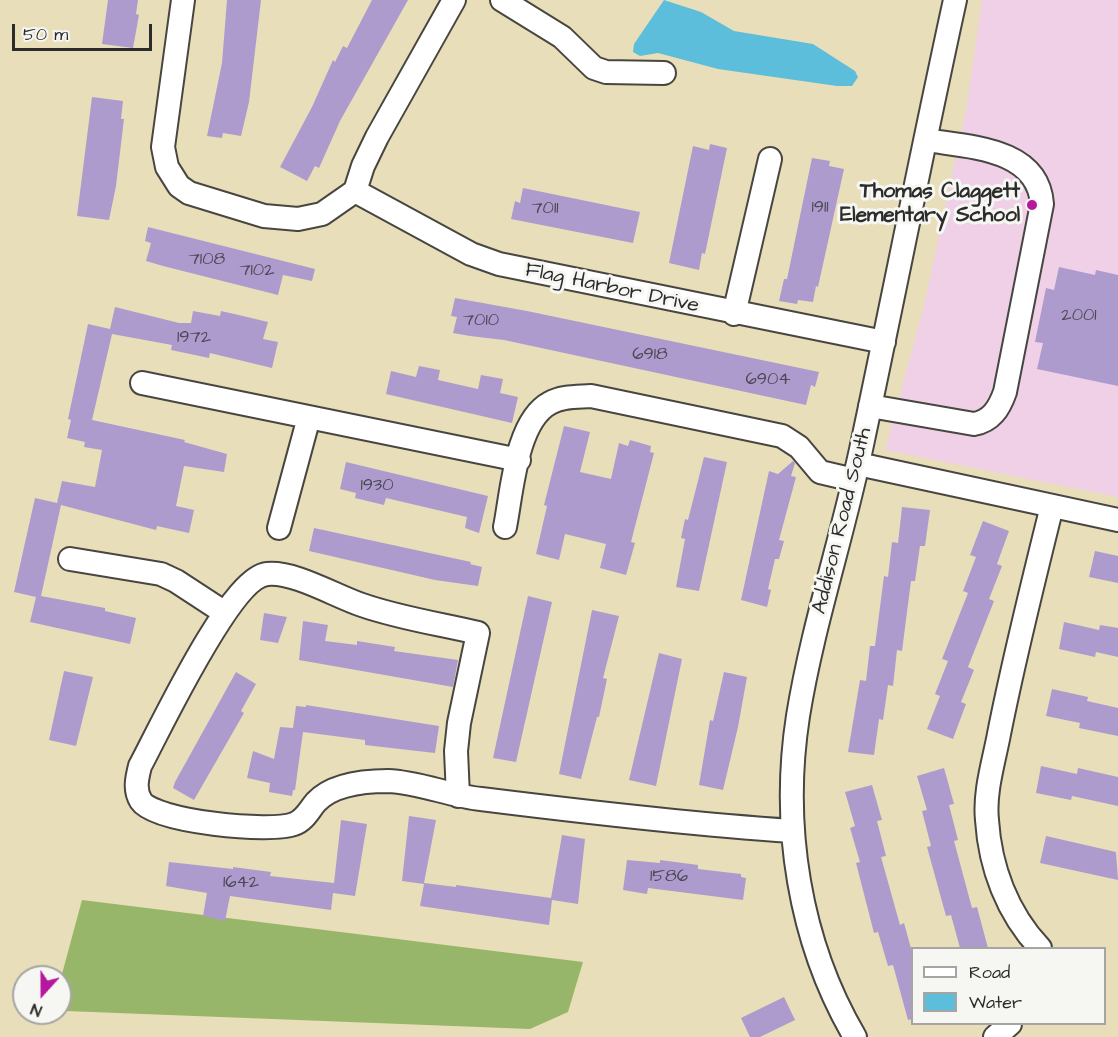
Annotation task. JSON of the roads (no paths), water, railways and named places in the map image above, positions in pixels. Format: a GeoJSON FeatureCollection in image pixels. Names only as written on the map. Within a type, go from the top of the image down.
{"type":"FeatureCollection","features":[{"type":"Feature","properties":{"kind":"street"},"geometry":{"type":"LineString","coordinates":[[183,0],[163,147],[167,167],[179,186],[189,193],[282,219],[310,218],[322,214],[356,190],[363,166],[377,136],[454,0]]}},
{"type":"Feature","properties":{"kind":"street"},"geometry":{"type":"LineString","coordinates":[[502,0],[562,37],[594,68],[606,72],[664,73]]}},
{"type":"Feature","properties":{"kind":"street","name":"Addison Road South"},"geometry":{"type":"LineString","coordinates":[[855,1037],[834,997],[805,912],[792,831],[798,718],[807,667],[856,472],[956,0]]}},
{"type":"Feature","properties":{"kind":"street"},"geometry":{"type":"LineString","coordinates":[[870,406],[974,424],[986,422],[1000,406],[1005,392],[1042,204],[1041,193],[1033,176],[1019,162],[975,147],[926,140]]}},
{"type":"Feature","properties":{"kind":"street"},"geometry":{"type":"LineString","coordinates":[[734,314],[770,159]]}},
{"type":"Feature","properties":{"kind":"street","name":"Flag Harbor Drive"},"geometry":{"type":"LineString","coordinates":[[356,190],[471,254],[499,264],[734,314],[884,342]]}},
{"type":"Feature","properties":{"kind":"street"},"geometry":{"type":"LineString","coordinates":[[142,383],[519,460]]}},
{"type":"Feature","properties":{"kind":"street"},"geometry":{"type":"LineString","coordinates":[[505,526],[527,427],[540,411],[561,399],[591,396],[782,436],[799,447],[820,472],[856,472],[1052,506],[1118,520]]}},
{"type":"Feature","properties":{"kind":"street"},"geometry":{"type":"LineString","coordinates":[[279,528],[309,417]]}},
{"type":"Feature","properties":{"kind":"street"},"geometry":{"type":"LineString","coordinates":[[1039,947],[1018,921],[1000,885],[990,848],[986,806],[1006,699],[1052,506]]}},
{"type":"Feature","properties":{"kind":"street"},"geometry":{"type":"LineString","coordinates":[[70,559],[161,574],[176,581],[225,613]]}},
{"type":"Feature","properties":{"kind":"street"},"geometry":{"type":"LineString","coordinates":[[458,796],[456,751],[459,723],[478,633],[364,606],[280,574],[265,574],[254,579],[237,596],[225,613],[195,662],[140,766],[136,791],[149,809],[179,819],[273,828],[294,824],[301,820],[323,795],[353,784],[400,782],[458,796],[702,825],[792,831]]}},
{"type":"Feature","properties":{"kind":"street"},"geometry":{"type":"LineString","coordinates":[[995,1037],[1008,1025]]}},
{"type":"Feature","properties":{"kind":"water"},"geometry":{"type":"Polygon","coordinates":[[[664,0],[701,12],[734,31],[813,44],[855,71],[858,77],[852,86],[837,86],[718,69],[658,53],[640,56],[633,52],[634,44],[664,0]]]}},
{"type":"Feature","properties":{"kind":"place","name":"Thomas Claggett Elementary School"},"geometry":{"type":"Point","coordinates":[1032,205]}}]}
